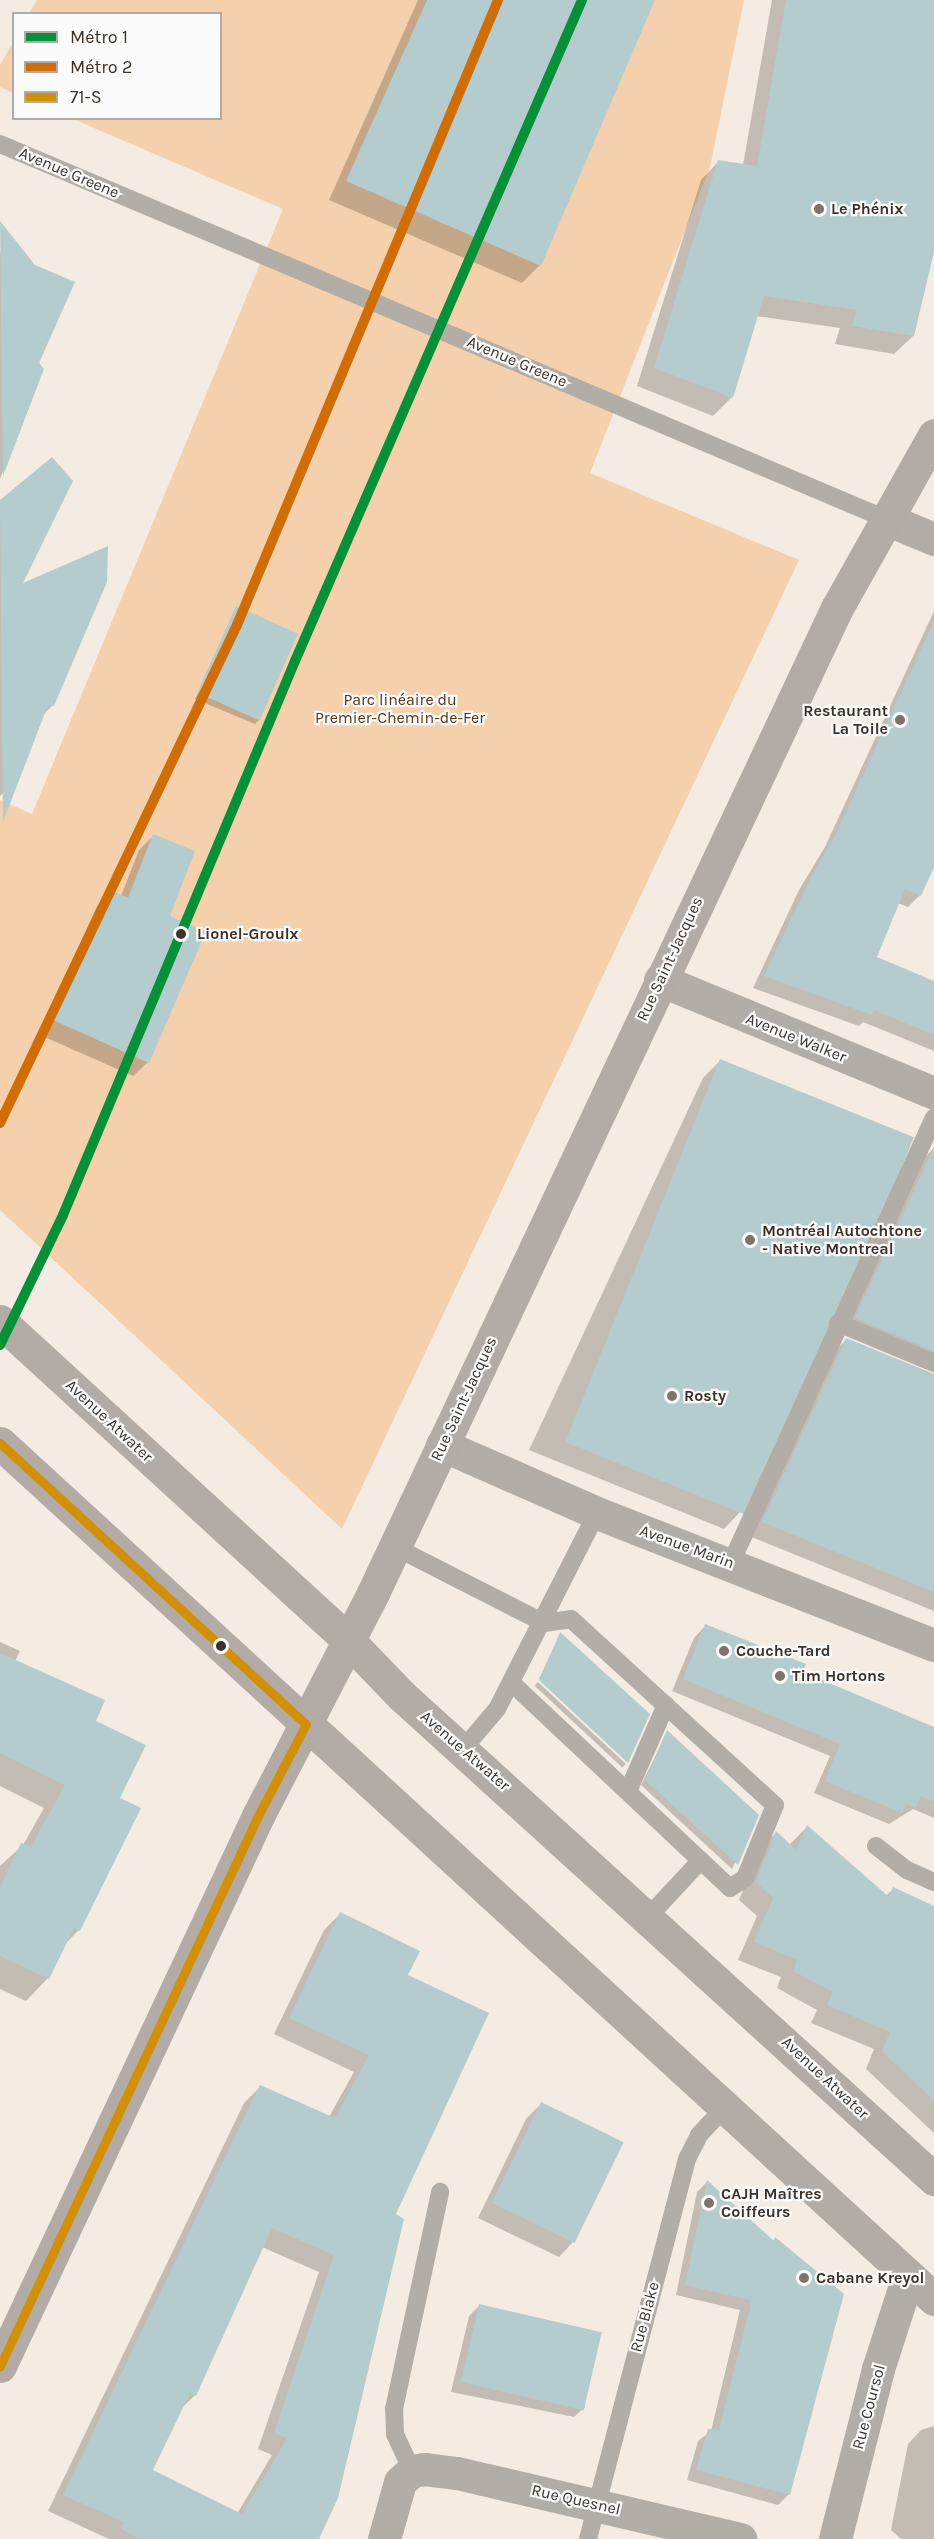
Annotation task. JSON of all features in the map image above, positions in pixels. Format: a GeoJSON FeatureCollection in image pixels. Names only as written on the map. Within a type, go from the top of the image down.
{"type":"FeatureCollection","features":[{"type":"Feature","properties":{"kind":"main road","name":"Rue Saint-Jacques"},"geometry":{"type":"LineString","coordinates":[[0,2366],[258,1816],[395,1547],[832,618],[934,435]]}},
{"type":"Feature","properties":{"kind":"main road","name":"Avenue Atwater"},"geometry":{"type":"LineString","coordinates":[[0,1320],[349,1641],[402,1696],[464,1748],[934,2179]]}},
{"type":"Feature","properties":{"kind":"main road"},"geometry":{"type":"LineString","coordinates":[[0,1443],[934,2299]]}},
{"type":"Feature","properties":{"kind":"street","name":"Avenue Greene"},"geometry":{"type":"LineString","coordinates":[[886,519],[934,539]]}},
{"type":"Feature","properties":{"kind":"street","name":"Avenue Walker"},"geometry":{"type":"LineString","coordinates":[[660,980],[934,1093]]}},
{"type":"Feature","properties":{"kind":"street","name":"Avenue Marin"},"geometry":{"type":"LineString","coordinates":[[442,1445],[597,1513],[731,1563],[934,1645]]}},
{"type":"Feature","properties":{"kind":"street","name":"Rue Coursol"},"geometry":{"type":"LineString","coordinates":[[835,2539],[878,2369],[908,2276]]}},
{"type":"Feature","properties":{"kind":"street","name":"Rue Quesnel"},"geometry":{"type":"LineString","coordinates":[[412,2471],[457,2472],[740,2539]]}},
{"type":"Feature","properties":{"kind":"street"},"geometry":{"type":"LineString","coordinates":[[384,2539],[396,2490],[412,2471]]}},
{"type":"Feature","properties":{"kind":"lane","name":"Avenue Greene"},"geometry":{"type":"LineString","coordinates":[[0,144],[886,519]]}},
{"type":"Feature","properties":{"kind":"lane"},"geometry":{"type":"LineString","coordinates":[[731,1563],[838,1323],[934,1118]]}},
{"type":"Feature","properties":{"kind":"lane"},"geometry":{"type":"LineString","coordinates":[[838,1323],[934,1362]]}},
{"type":"Feature","properties":{"kind":"lane"},"geometry":{"type":"LineString","coordinates":[[464,1748],[497,1709],[512,1683],[597,1513]]}},
{"type":"Feature","properties":{"kind":"lane"},"geometry":{"type":"LineString","coordinates":[[395,1547],[544,1623],[571,1619],[775,1805],[745,1878],[730,1888],[512,1683]]}},
{"type":"Feature","properties":{"kind":"lane"},"geometry":{"type":"LineString","coordinates":[[628,1791],[666,1706]]}},
{"type":"Feature","properties":{"kind":"lane"},"geometry":{"type":"LineString","coordinates":[[876,1846],[907,1870],[934,1882]]}},
{"type":"Feature","properties":{"kind":"lane"},"geometry":{"type":"LineString","coordinates":[[649,1916],[701,1860]]}},
{"type":"Feature","properties":{"kind":"lane","name":"Rue Blake"},"geometry":{"type":"LineString","coordinates":[[588,2539],[687,2159],[699,2135],[725,2107]]}},
{"type":"Feature","properties":{"kind":"lane"},"geometry":{"type":"LineString","coordinates":[[412,2471],[395,2434],[394,2409],[440,2192]]}},
{"type":"Feature","properties":{"kind":"green space","name":"Parc linéaire du Premier-Chemin-de-Fer"},"geometry":{"type":"Polygon","coordinates":[[[37,0],[744,0],[710,167],[590,473],[799,560],[342,1529],[0,1210],[0,800],[32,814],[283,209],[75,120],[222,120],[222,12],[30,12],[37,0]]]}},
{"type":"Feature","properties":{"kind":"green space"},"geometry":{"type":"Polygon","coordinates":[[[12,44],[12,93],[0,87],[0,65],[12,44]]]}},
{"type":"Feature","properties":{"kind":"building"},"geometry":{"type":"Polygon","coordinates":[[[427,0],[655,0],[541,266],[346,181],[427,0]]]}},
{"type":"Feature","properties":{"kind":"building","name":"Le Phénix"},"geometry":{"type":"Polygon","coordinates":[[[786,0],[934,0],[934,252],[914,336],[852,326],[857,310],[764,296],[733,398],[654,368],[718,160],[757,166],[786,0]]]}},
{"type":"Feature","properties":{"kind":"building"},"geometry":{"type":"Polygon","coordinates":[[[0,221],[35,265],[75,282],[39,363],[44,369],[3,476],[0,221]]]}},
{"type":"Feature","properties":{"kind":"building"},"geometry":{"type":"Polygon","coordinates":[[[52,457],[73,481],[23,583],[108,546],[107,582],[54,706],[48,705],[3,822],[0,500],[52,457]]]}},
{"type":"Feature","properties":{"kind":"building"},"geometry":{"type":"Polygon","coordinates":[[[236,606],[298,634],[259,720],[197,693],[236,606]]]}},
{"type":"Feature","properties":{"kind":"building"},"geometry":{"type":"Polygon","coordinates":[[[934,621],[934,867],[921,896],[905,889],[877,957],[934,981],[934,1035],[874,1010],[872,1015],[764,976],[811,877],[836,834],[934,621]]]}},
{"type":"Feature","properties":{"kind":"building"},"geometry":{"type":"Polygon","coordinates":[[[153,834],[195,851],[170,916],[206,932],[149,1063],[53,1020],[110,890],[128,898],[153,834]]]}},
{"type":"Feature","properties":{"kind":"building"},"geometry":{"type":"Polygon","coordinates":[[[720,1059],[914,1137],[759,1520],[565,1442],[720,1059]]]}},
{"type":"Feature","properties":{"kind":"building"},"geometry":{"type":"Polygon","coordinates":[[[934,1147],[934,1351],[855,1318],[934,1147]]]}},
{"type":"Feature","properties":{"kind":"building"},"geometry":{"type":"Polygon","coordinates":[[[846,1338],[934,1374],[934,1592],[762,1522],[846,1338]]]}},
{"type":"Feature","properties":{"kind":"building"},"geometry":{"type":"Polygon","coordinates":[[[705,1624],[806,1664],[803,1672],[934,1727],[934,1802],[921,1796],[916,1808],[906,1804],[902,1813],[825,1781],[840,1744],[683,1679],[705,1624]]]}},
{"type":"Feature","properties":{"kind":"building"},"geometry":{"type":"Polygon","coordinates":[[[560,1632],[650,1714],[628,1763],[540,1681],[560,1632]]]}},
{"type":"Feature","properties":{"kind":"building"},"geometry":{"type":"Polygon","coordinates":[[[0,1653],[105,1700],[96,1721],[146,1745],[120,1798],[141,1808],[80,1931],[74,1928],[49,1979],[0,1956],[0,1888],[21,1843],[31,1847],[65,1785],[0,1753],[0,1653]]]}},
{"type":"Feature","properties":{"kind":"building"},"geometry":{"type":"Polygon","coordinates":[[[667,1730],[759,1815],[738,1865],[645,1780],[667,1730]]]}},
{"type":"Feature","properties":{"kind":"building"},"geometry":{"type":"Polygon","coordinates":[[[807,1825],[889,1897],[893,1887],[934,1906],[934,2101],[882,2051],[890,2032],[827,2005],[833,1992],[793,1971],[797,1960],[754,1942],[773,1898],[756,1882],[776,1831],[796,1850],[807,1825]]]}},
{"type":"Feature","properties":{"kind":"building"},"geometry":{"type":"Polygon","coordinates":[[[340,1912],[420,1951],[408,1975],[489,2013],[396,2214],[404,2219],[338,2498],[319,2539],[141,2539],[121,2529],[124,2522],[63,2495],[260,2085],[335,2118],[369,2055],[289,2018],[340,1912]],[[272,2228],[196,2396],[190,2393],[153,2470],[242,2514],[287,2438],[274,2433],[334,2255],[272,2228]]]}},
{"type":"Feature","properties":{"kind":"building"},"geometry":{"type":"Polygon","coordinates":[[[541,2102],[624,2142],[575,2243],[492,2203],[541,2102]]]}},
{"type":"Feature","properties":{"kind":"building"},"geometry":{"type":"Polygon","coordinates":[[[707,2180],[774,2241],[775,2237],[844,2294],[790,2495],[696,2470],[708,2429],[719,2430],[750,2308],[750,2300],[685,2285],[707,2180]]]}},
{"type":"Feature","properties":{"kind":"building"},"geometry":{"type":"Polygon","coordinates":[[[479,2304],[602,2332],[584,2410],[461,2382],[479,2304]]]}},
{"type":"Feature","properties":{"kind":"metro line","name":"2"},"geometry":{"type":"LineString","coordinates":[[0,1123],[237,625],[498,0]]}},
{"type":"Feature","properties":{"kind":"metro line","name":"1"},"geometry":{"type":"LineString","coordinates":[[0,1345],[63,1215],[295,661],[582,0]]}},
{"type":"Feature","properties":{"kind":"transit line","name":"71-S"},"geometry":{"type":"LineString","coordinates":[[0,1443],[306,1724],[258,1816],[0,2366]]}},
{"type":"Feature","properties":{"kind":"place","name":"Le Phénix"},"geometry":{"type":"Point","coordinates":[819,209]}},
{"type":"Feature","properties":{"kind":"place","name":"Restaurant La Toile"},"geometry":{"type":"Point","coordinates":[900,720]}},
{"type":"Feature","properties":{"kind":"place","name":"Lionel-Groulx"},"geometry":{"type":"Point","coordinates":[181,934]}},
{"type":"Feature","properties":{"kind":"place","name":"Montréal Autochtone - Native Montreal"},"geometry":{"type":"Point","coordinates":[750,1240]}},
{"type":"Feature","properties":{"kind":"place","name":"Rosty"},"geometry":{"type":"Point","coordinates":[672,1396]}},
{"type":"Feature","properties":{"kind":"place","name":"Couche-Tard"},"geometry":{"type":"Point","coordinates":[724,1651]}},
{"type":"Feature","properties":{"kind":"place","name":"Tim Hortons"},"geometry":{"type":"Point","coordinates":[780,1676]}},
{"type":"Feature","properties":{"kind":"place","name":"CAJH Maîtres Coiffeurs"},"geometry":{"type":"Point","coordinates":[709,2203]}},
{"type":"Feature","properties":{"kind":"place","name":"Cabane Kreyol"},"geometry":{"type":"Point","coordinates":[804,2278]}}]}
